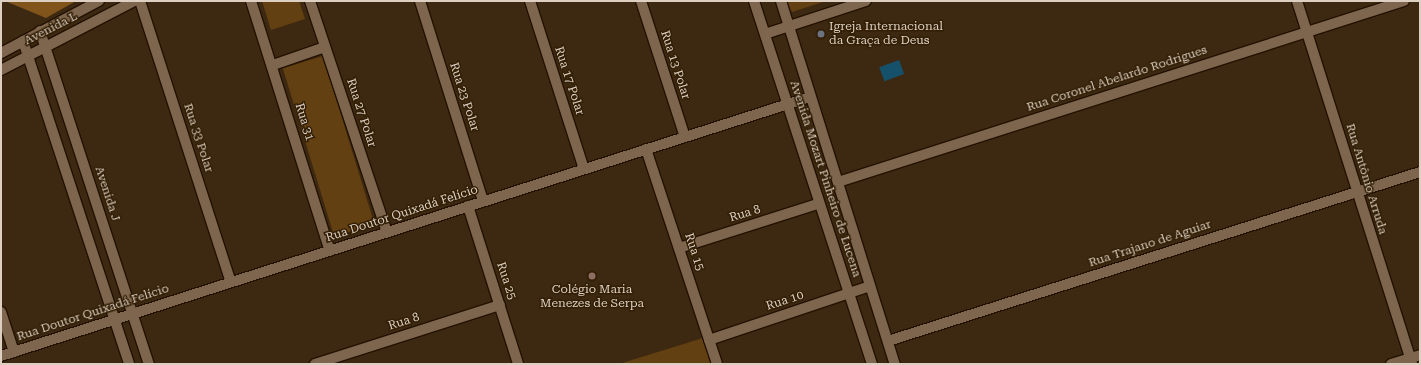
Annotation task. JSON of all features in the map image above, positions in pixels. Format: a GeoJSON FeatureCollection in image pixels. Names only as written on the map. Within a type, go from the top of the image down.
{"type":"FeatureCollection","features":[{"type":"Feature","properties":{"kind":"street","name":"Avenida L"},"geometry":{"type":"LineString","coordinates":[[1,53],[99,1]]}},
{"type":"Feature","properties":{"kind":"street","name":"Avenida L"},"geometry":{"type":"LineString","coordinates":[[1,70],[134,1]]}},
{"type":"Feature","properties":{"kind":"street","name":"Rua 33 Polar"},"geometry":{"type":"LineString","coordinates":[[140,1],[231,282]]}},
{"type":"Feature","properties":{"kind":"street","name":"Rua 31"},"geometry":{"type":"LineString","coordinates":[[251,1],[273,65],[330,251]]}},
{"type":"Feature","properties":{"kind":"street","name":"Rua 27 Polar"},"geometry":{"type":"LineString","coordinates":[[310,1],[387,232]]}},
{"type":"Feature","properties":{"kind":"street","name":"Rua 23 Polar"},"geometry":{"type":"LineString","coordinates":[[420,1],[483,201]]}},
{"type":"Feature","properties":{"kind":"street","name":"Rua 17 Polar"},"geometry":{"type":"LineString","coordinates":[[530,1],[584,169]]}},
{"type":"Feature","properties":{"kind":"street","name":"Rua 13 Polar"},"geometry":{"type":"LineString","coordinates":[[641,1],[685,137]]}},
{"type":"Feature","properties":{"kind":"street","name":"Avenida Mozart Pinheiro de Lucena"},"geometry":{"type":"LineString","coordinates":[[754,1],[788,104],[818,204],[872,364]]}},
{"type":"Feature","properties":{"kind":"street","name":"Avenida Mozart Pinheiro de Lucena"},"geometry":{"type":"LineString","coordinates":[[781,1],[895,364]]}},
{"type":"Feature","properties":{"kind":"street"},"geometry":{"type":"LineString","coordinates":[[765,34],[866,1]]}},
{"type":"Feature","properties":{"kind":"street","name":"Rua Antônio Arruda"},"geometry":{"type":"LineString","coordinates":[[1297,1],[1356,193],[1411,361]]}},
{"type":"Feature","properties":{"kind":"street","name":"Rua Coronel Abelardo Rodrigues"},"geometry":{"type":"LineString","coordinates":[[838,182],[1404,1]]}},
{"type":"Feature","properties":{"kind":"street","name":"Avenida J"},"geometry":{"type":"LineString","coordinates":[[40,31],[149,364]]}},
{"type":"Feature","properties":{"kind":"street"},"geometry":{"type":"LineString","coordinates":[[23,41],[129,364]]}},
{"type":"Feature","properties":{"kind":"street"},"geometry":{"type":"LineString","coordinates":[[273,65],[325,47]]}},
{"type":"Feature","properties":{"kind":"street","name":"Rua Doutor Quixadá Felício"},"geometry":{"type":"LineString","coordinates":[[1,356],[810,97]]}},
{"type":"Feature","properties":{"kind":"street","name":"Rua 15"},"geometry":{"type":"LineString","coordinates":[[646,149],[718,364]]}},
{"type":"Feature","properties":{"kind":"street","name":"Rua Trajano de Aguiar"},"geometry":{"type":"LineString","coordinates":[[888,341],[1420,172]]}},
{"type":"Feature","properties":{"kind":"street","name":"Rua 8"},"geometry":{"type":"LineString","coordinates":[[679,248],[818,204]]}},
{"type":"Feature","properties":{"kind":"street","name":"Rua 25"},"geometry":{"type":"LineString","coordinates":[[468,206],[518,364]]}},
{"type":"Feature","properties":{"kind":"street","name":"Rua 10"},"geometry":{"type":"LineString","coordinates":[[710,340],[870,286]]}},
{"type":"Feature","properties":{"kind":"street","name":"Rua 8"},"geometry":{"type":"LineString","coordinates":[[315,364],[500,305]]}},
{"type":"Feature","properties":{"kind":"street"},"geometry":{"type":"LineString","coordinates":[[1,312],[14,352]]}},
{"type":"Feature","properties":{"kind":"street"},"geometry":{"type":"LineString","coordinates":[[1391,364],[1411,361],[1420,355]]}},
{"type":"Feature","properties":{"kind":"shaded area"},"geometry":{"type":"Polygon","coordinates":[[[5,1],[76,1],[46,18],[5,1]]]}},
{"type":"Feature","properties":{"kind":"shaded area"},"geometry":{"type":"Polygon","coordinates":[[[262,1],[299,1],[305,19],[271,30],[262,1]]]}},
{"type":"Feature","properties":{"kind":"shaded area"},"geometry":{"type":"Polygon","coordinates":[[[786,1],[826,1],[792,12],[786,1]]]}},
{"type":"Feature","properties":{"kind":"shaded area"},"geometry":{"type":"Polygon","coordinates":[[[323,56],[374,224],[334,237],[283,68],[323,56]]]}},
{"type":"Feature","properties":{"kind":"shaded area"},"geometry":{"type":"Polygon","coordinates":[[[703,338],[711,364],[619,364],[703,338]]]}},
{"type":"Feature","properties":{"kind":"water"},"geometry":{"type":"Polygon","coordinates":[[[899,60],[904,74],[884,81],[879,67],[899,60]]]}},
{"type":"Feature","properties":{"kind":"place","name":"Igreja Internacional da Graça de Deus"},"geometry":{"type":"Point","coordinates":[821,34]}},
{"type":"Feature","properties":{"kind":"place","name":"Colégio Maria Menezes de Serpa"},"geometry":{"type":"Point","coordinates":[592,276]}}]}
